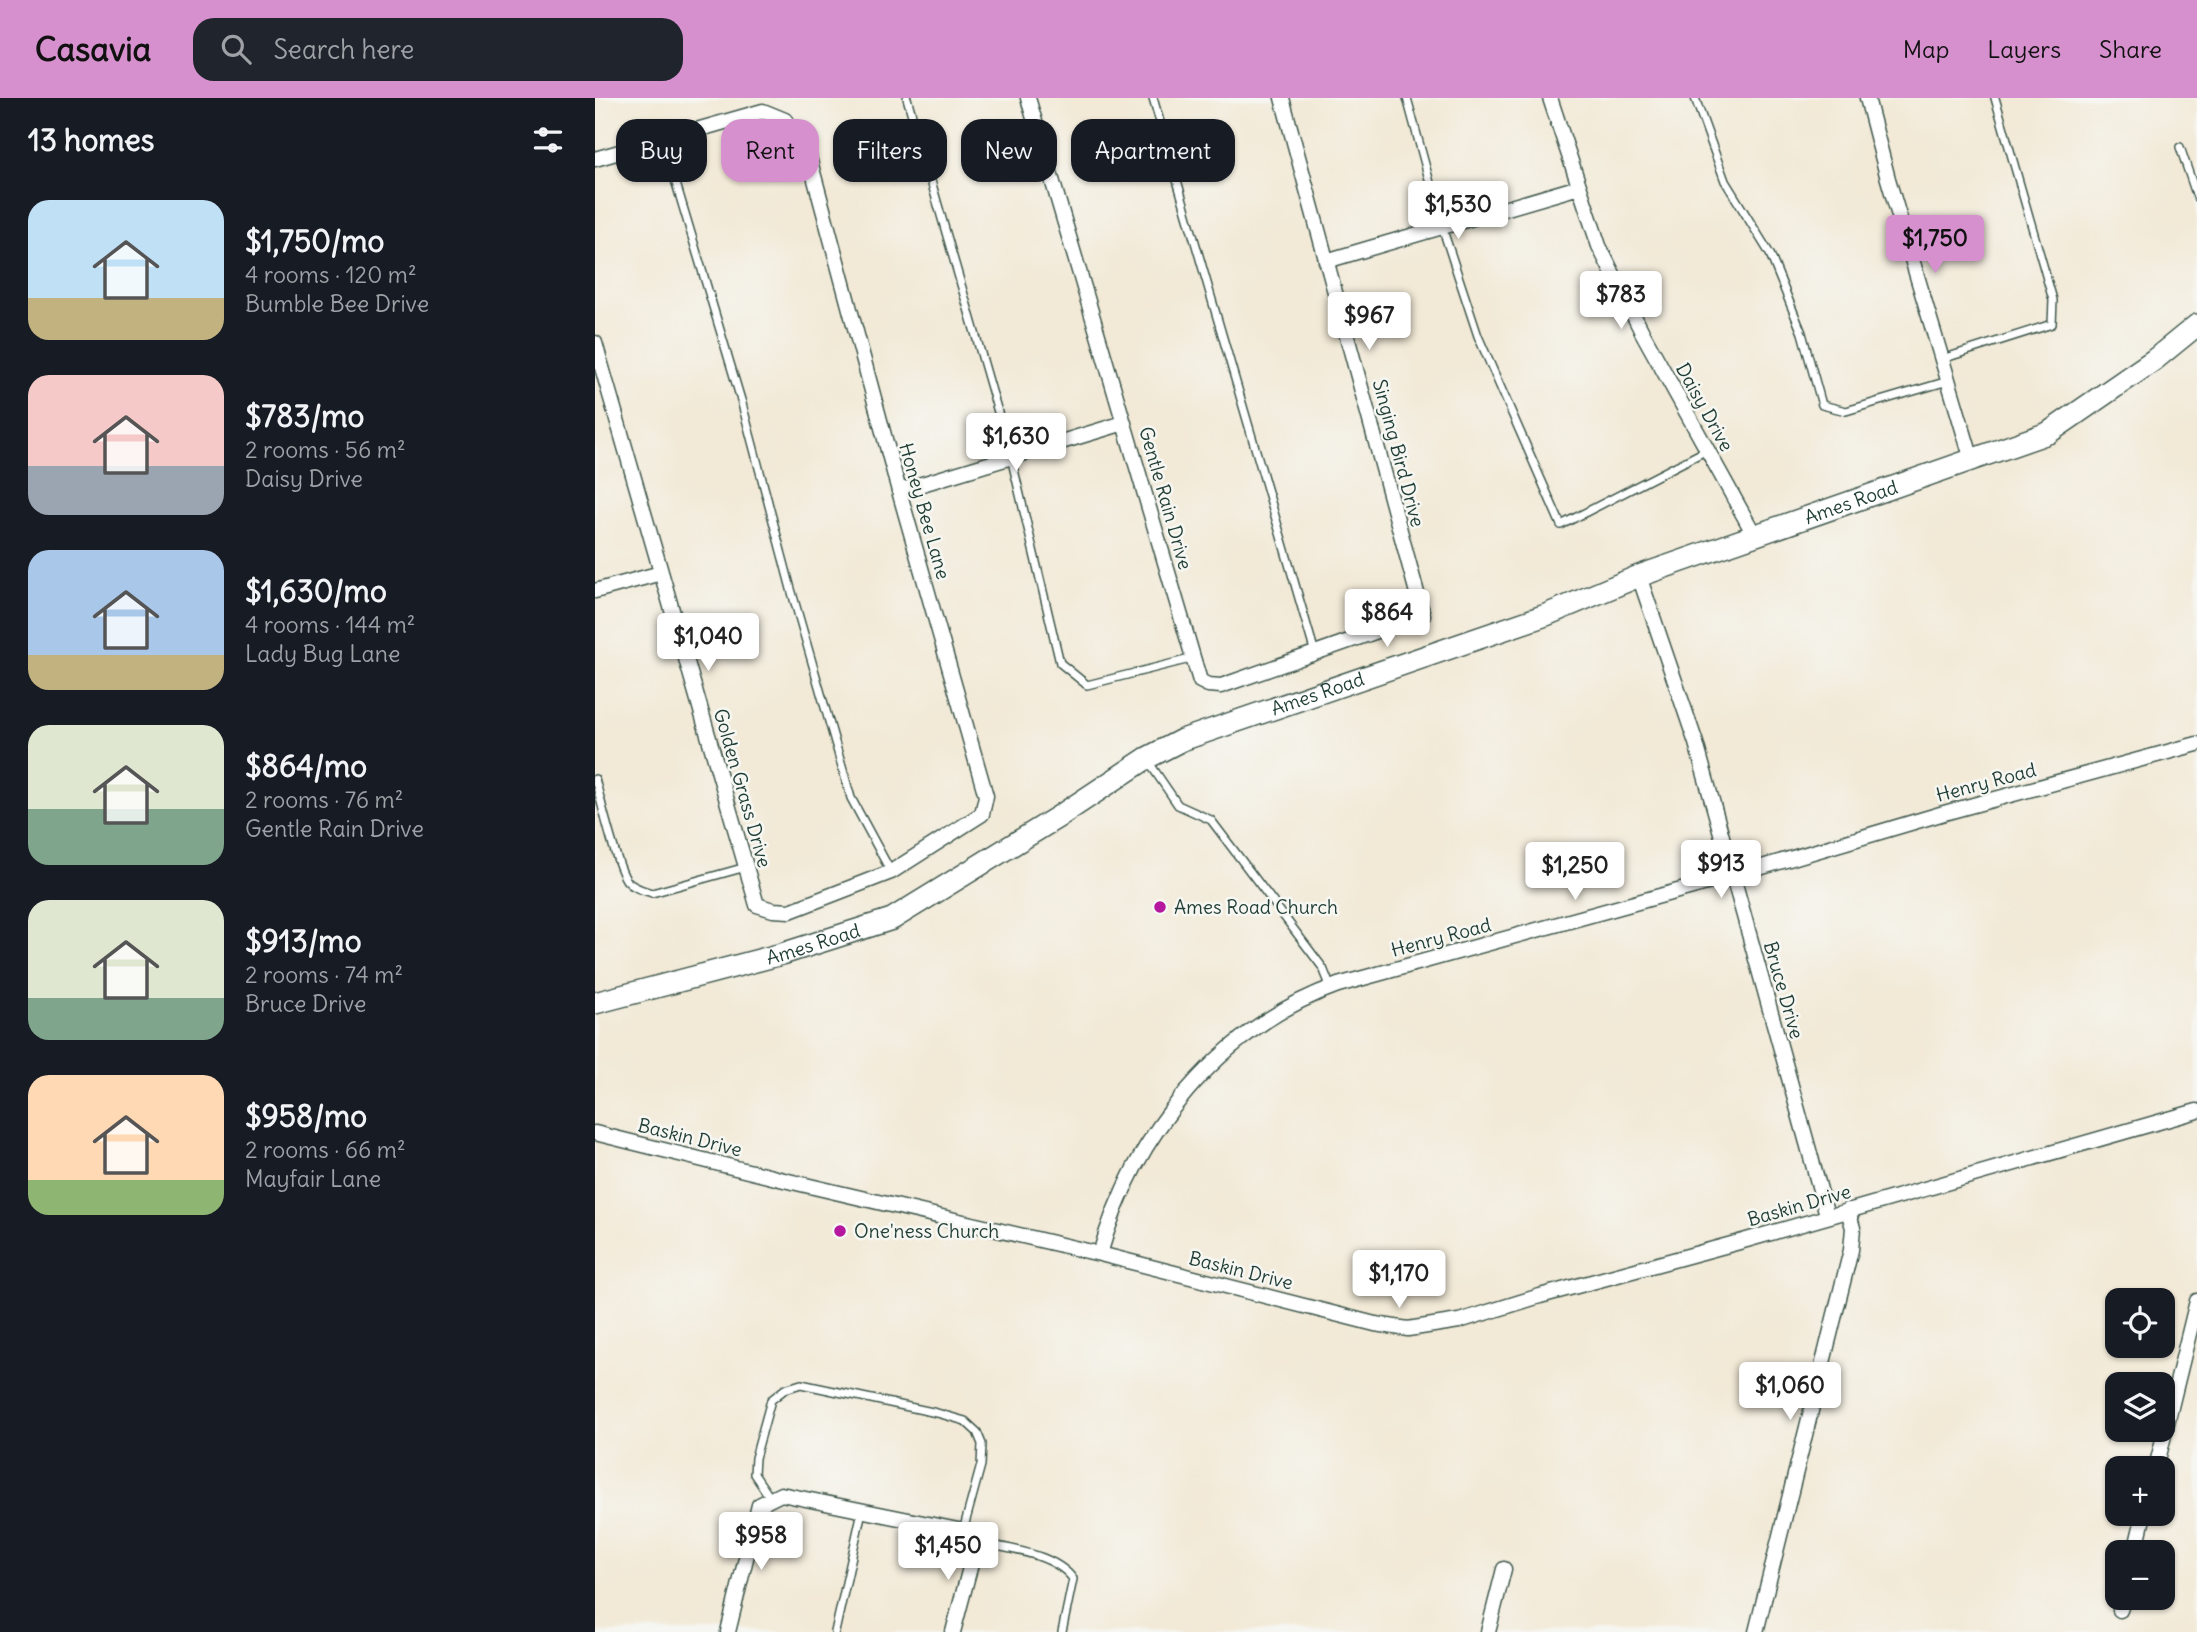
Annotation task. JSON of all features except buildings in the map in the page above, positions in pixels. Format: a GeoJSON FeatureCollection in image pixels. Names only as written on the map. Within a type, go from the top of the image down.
{"type":"FeatureCollection","features":[{"type":"Feature","properties":{"kind":"street","name":"Gentle Rain Drive"},"geometry":{"type":"LineString","coordinates":[[1028,98],[1200,681],[1221,686],[1423,615]]}},
{"type":"Feature","properties":{"kind":"street","name":"Singing Bird Drive"},"geometry":{"type":"LineString","coordinates":[[1282,98],[1423,615]]}},
{"type":"Feature","properties":{"kind":"street","name":"Daisy Drive"},"geometry":{"type":"LineString","coordinates":[[1550,98],[1599,246],[1642,332],[1755,536]]}},
{"type":"Feature","properties":{"kind":"street"},"geometry":{"type":"LineString","coordinates":[[1867,98],[1888,179],[1972,460]]}},
{"type":"Feature","properties":{"kind":"street","name":"Honey Bee Lane"},"geometry":{"type":"LineString","coordinates":[[707,127],[763,111],[785,120],[807,150],[899,491],[986,796],[982,814],[891,872]]}},
{"type":"Feature","properties":{"kind":"street"},"geometry":{"type":"LineString","coordinates":[[595,159],[616,153]]}},
{"type":"Feature","properties":{"kind":"street"},"geometry":{"type":"LineString","coordinates":[[1326,261],[1579,187]]}},
{"type":"Feature","properties":{"kind":"street","name":"Ames Road"},"geometry":{"type":"LineString","coordinates":[[595,1003],[782,954],[892,919],[1058,817],[1147,758],[1182,740],[1546,615],[1639,576],[2048,433],[2154,360],[2197,325]]}},
{"type":"Feature","properties":{"kind":"street","name":"Golden Grass Drive"},"geometry":{"type":"LineString","coordinates":[[595,344],[757,905],[790,911],[891,872]]}},
{"type":"Feature","properties":{"kind":"street"},"geometry":{"type":"LineString","coordinates":[[899,491],[1124,423]]}},
{"type":"Feature","properties":{"kind":"street"},"geometry":{"type":"LineString","coordinates":[[595,591],[661,573]]}},
{"type":"Feature","properties":{"kind":"street","name":"Bruce Drive"},"geometry":{"type":"LineString","coordinates":[[1639,576],[1696,743],[1827,1215]]}},
{"type":"Feature","properties":{"kind":"street","name":"Henry Road"},"geometry":{"type":"LineString","coordinates":[[1100,1254],[1109,1222],[1136,1163],[1169,1112],[1220,1057],[1287,1006],[1331,988],[1732,877],[1944,813],[2197,744]]}},
{"type":"Feature","properties":{"kind":"street","name":"Baskin Drive"},"geometry":{"type":"LineString","coordinates":[[595,1133],[798,1184],[1100,1254],[1375,1324],[1408,1329],[1459,1321],[1553,1292],[1743,1241],[2197,1111]]}},
{"type":"Feature","properties":{"kind":"street"},"geometry":{"type":"LineString","coordinates":[[1756,1632],[1851,1250],[1853,1228],[1848,1210]]}},
{"type":"Feature","properties":{"kind":"street"},"geometry":{"type":"LineString","coordinates":[[2159,1456],[2197,1301]]}},
{"type":"Feature","properties":{"kind":"street"},"geometry":{"type":"LineString","coordinates":[[729,1632],[765,1502],[781,1494],[964,1536],[971,1560],[954,1632]]}},
{"type":"Feature","properties":{"kind":"street"},"geometry":{"type":"LineString","coordinates":[[1488,1632],[1504,1569]]}},
{"type":"Feature","properties":{"kind":"lane"},"geometry":{"type":"LineString","coordinates":[[907,98],[1011,457],[1060,663],[1087,685],[1194,659]]}},
{"type":"Feature","properties":{"kind":"lane"},"geometry":{"type":"LineString","coordinates":[[1153,98],[1315,654]]}},
{"type":"Feature","properties":{"kind":"lane"},"geometry":{"type":"LineString","coordinates":[[1407,98],[1442,227],[1478,336],[1561,525],[1707,450]]}},
{"type":"Feature","properties":{"kind":"lane"},"geometry":{"type":"LineString","coordinates":[[1695,98],[1725,181],[1770,254],[1802,333],[1822,405],[1846,411],[1948,381]]}},
{"type":"Feature","properties":{"kind":"lane"},"geometry":{"type":"LineString","coordinates":[[1942,359],[2052,324],[2053,300],[1995,98]]}},
{"type":"Feature","properties":{"kind":"lane"},"geometry":{"type":"LineString","coordinates":[[2180,147],[2197,197]]}},
{"type":"Feature","properties":{"kind":"lane"},"geometry":{"type":"LineString","coordinates":[[676,182],[741,400],[791,589],[851,798],[891,872]]}},
{"type":"Feature","properties":{"kind":"lane"},"geometry":{"type":"LineString","coordinates":[[1147,758],[1178,806],[1211,820],[1323,968],[1331,988]]}},
{"type":"Feature","properties":{"kind":"lane"},"geometry":{"type":"LineString","coordinates":[[595,779],[621,867],[627,881],[638,889],[652,892],[746,867]]}},
{"type":"Feature","properties":{"kind":"lane"},"geometry":{"type":"LineString","coordinates":[[765,1502],[754,1474],[755,1458],[771,1400],[785,1389],[801,1384],[965,1421],[977,1432],[982,1444],[981,1465],[964,1536],[1043,1557],[1068,1571],[1073,1579],[1062,1632]]}},
{"type":"Feature","properties":{"kind":"lane"},"geometry":{"type":"LineString","coordinates":[[835,1632],[862,1511]]}},
{"type":"Feature","properties":{"kind":"place","name":"Ames Road Church"},"geometry":{"type":"Point","coordinates":[1160,907]}},
{"type":"Feature","properties":{"kind":"place","name":"One'ness Church"},"geometry":{"type":"Point","coordinates":[840,1231]}}]}
